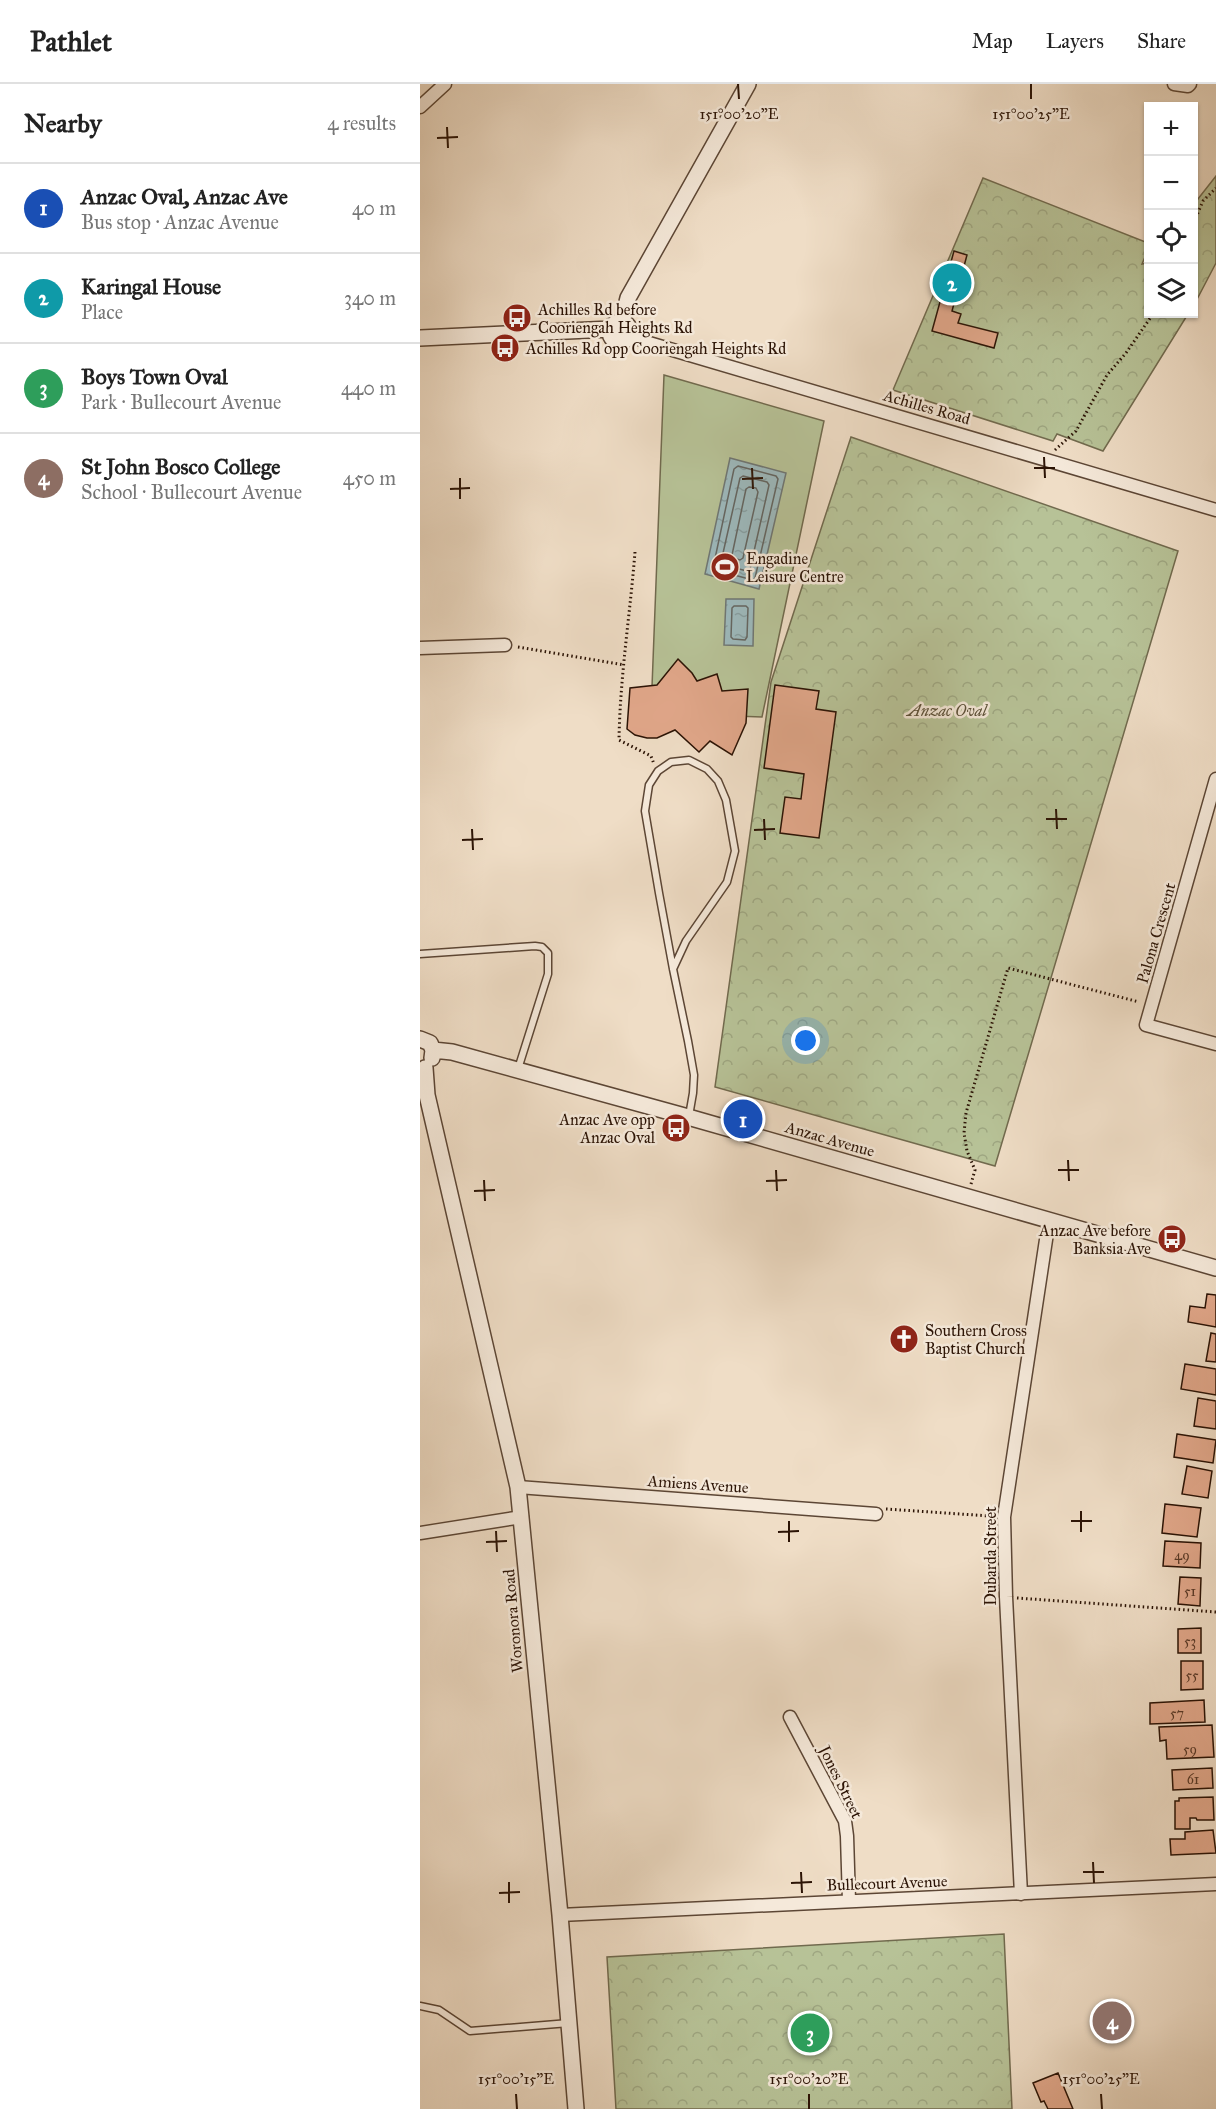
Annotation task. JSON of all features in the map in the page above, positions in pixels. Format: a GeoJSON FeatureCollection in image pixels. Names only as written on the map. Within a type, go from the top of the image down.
{"type":"FeatureCollection","features":[{"type":"Feature","properties":{"kind":"street"},"geometry":{"type":"LineString","coordinates":[[420,107],[445,84]]}},
{"type":"Feature","properties":{"kind":"street"},"geometry":{"type":"LineString","coordinates":[[621,329],[628,298],[748,84]]}},
{"type":"Feature","properties":{"kind":"street"},"geometry":{"type":"LineString","coordinates":[[1174,84],[1188,86],[1190,84]]}},
{"type":"Feature","properties":{"kind":"street","name":"Achilles Road"},"geometry":{"type":"LineString","coordinates":[[420,338],[621,329],[649,343],[1216,510]]}},
{"type":"Feature","properties":{"kind":"street"},"geometry":{"type":"LineString","coordinates":[[420,648],[505,645]]}},
{"type":"Feature","properties":{"kind":"street","name":"Palona Crescent"},"geometry":{"type":"LineString","coordinates":[[1216,779],[1146,1025],[1216,1044]]}},
{"type":"Feature","properties":{"kind":"street"},"geometry":{"type":"LineString","coordinates":[[420,1039],[430,1044],[432,1050],[430,1064],[422,1068]]}},
{"type":"Feature","properties":{"kind":"street","name":"Anzac Avenue"},"geometry":{"type":"LineString","coordinates":[[432,1050],[452,1052],[688,1117],[1216,1268]]}},
{"type":"Feature","properties":{"kind":"street","name":"Woronora Road"},"geometry":{"type":"LineString","coordinates":[[422,1068],[518,1487],[560,1915],[576,2109]]}},
{"type":"Feature","properties":{"kind":"street","name":"Dubarda Street"},"geometry":{"type":"LineString","coordinates":[[1021,1894],[1004,1517],[1049,1220]]}},
{"type":"Feature","properties":{"kind":"street","name":"Amiens Avenue"},"geometry":{"type":"LineString","coordinates":[[518,1487],[876,1514]]}},
{"type":"Feature","properties":{"kind":"street"},"geometry":{"type":"LineString","coordinates":[[420,1533],[522,1517]]}},
{"type":"Feature","properties":{"kind":"street","name":"Jones Street"},"geometry":{"type":"LineString","coordinates":[[790,1717],[845,1821],[849,1901]]}},
{"type":"Feature","properties":{"kind":"street","name":"Bullecourt Avenue"},"geometry":{"type":"LineString","coordinates":[[560,1915],[1216,1884]]}},
{"type":"Feature","properties":{"kind":"lane"},"geometry":{"type":"LineString","coordinates":[[673,969],[686,941],[727,882],[735,851],[726,800],[718,781],[707,769],[689,760],[670,762],[658,771],[649,785],[645,811],[673,969],[694,1075],[688,1117]]}},
{"type":"Feature","properties":{"kind":"lane"},"geometry":{"type":"LineString","coordinates":[[420,954],[535,946],[542,947],[548,953],[548,974],[518,1070]]}},
{"type":"Feature","properties":{"kind":"lane"},"geometry":{"type":"LineString","coordinates":[[420,2006],[439,2010],[470,2031],[569,2023]]}},
{"type":"Feature","properties":{"kind":"path"},"geometry":{"type":"LineString","coordinates":[[1198,213],[1203,201],[1216,188]]}},
{"type":"Feature","properties":{"kind":"path"},"geometry":{"type":"LineString","coordinates":[[1044,458],[1076,431],[1107,375],[1126,353],[1150,318]]}},
{"type":"Feature","properties":{"kind":"path"},"geometry":{"type":"LineString","coordinates":[[635,552],[620,695],[619,740],[651,756],[658,771]]}},
{"type":"Feature","properties":{"kind":"path"},"geometry":{"type":"LineString","coordinates":[[505,645],[624,665]]}},
{"type":"Feature","properties":{"kind":"path"},"geometry":{"type":"LineString","coordinates":[[968,1197],[975,1170],[966,1150],[964,1133],[966,1113],[1008,968],[1152,1005]]}},
{"type":"Feature","properties":{"kind":"path"},"geometry":{"type":"LineString","coordinates":[[876,1514],[886,1509],[1004,1517]]}},
{"type":"Feature","properties":{"kind":"path"},"geometry":{"type":"LineString","coordinates":[[1006,1597],[1216,1612]]}},
{"type":"Feature","properties":{"kind":"green space"},"geometry":{"type":"Polygon","coordinates":[[[1216,176],[1216,263],[1198,297],[1198,210],[1198,199],[1216,176]]]}},
{"type":"Feature","properties":{"kind":"green space"},"geometry":{"type":"Polygon","coordinates":[[[983,178],[1144,241],[1142,264],[1144,264],[1144,318],[1186,318],[1103,451],[1057,434],[1053,441],[893,390],[983,178]]]}},
{"type":"Feature","properties":{"kind":"green space","name":"Engadine Leisure Centre"},"geometry":{"type":"Polygon","coordinates":[[[664,375],[824,421],[762,717],[651,713],[664,375]]]}},
{"type":"Feature","properties":{"kind":"green space","name":"Anzac Oval"},"geometry":{"type":"Polygon","coordinates":[[[851,437],[1178,551],[995,1166],[715,1087],[771,682],[851,437]]]}},
{"type":"Feature","properties":{"kind":"green space"},"geometry":{"type":"Polygon","coordinates":[[[1004,1934],[1012,2109],[616,2109],[607,1957],[1004,1934]]]}},
{"type":"Feature","properties":{"kind":"water"},"geometry":{"type":"Polygon","coordinates":[[[730,458],[786,473],[759,589],[705,574],[730,458]]]}},
{"type":"Feature","properties":{"kind":"water"},"geometry":{"type":"Polygon","coordinates":[[[726,599],[754,599],[753,646],[724,645],[726,599]]]}},
{"type":"Feature","properties":{"kind":"building"},"geometry":{"type":"Polygon","coordinates":[[[954,251],[967,255],[952,311],[961,314],[958,323],[998,333],[994,348],[932,331],[954,251]]]}},
{"type":"Feature","properties":{"kind":"building"},"geometry":{"type":"Polygon","coordinates":[[[678,659],[697,681],[717,674],[722,691],[748,689],[746,723],[732,755],[710,741],[699,752],[675,730],[657,738],[647,738],[635,735],[627,729],[630,688],[657,685],[678,659]]]}},
{"type":"Feature","properties":{"kind":"building"},"geometry":{"type":"Polygon","coordinates":[[[775,685],[819,691],[816,709],[836,712],[819,838],[780,833],[785,797],[801,799],[804,774],[764,768],[775,685]]]}},
{"type":"Feature","properties":{"kind":"building"},"geometry":{"type":"Polygon","coordinates":[[[1207,1294],[1216,1295],[1216,1327],[1188,1322],[1190,1306],[1205,1308],[1207,1294]]]}},
{"type":"Feature","properties":{"kind":"building"},"geometry":{"type":"Polygon","coordinates":[[[1211,1333],[1216,1334],[1216,1362],[1206,1361],[1211,1333]]]}},
{"type":"Feature","properties":{"kind":"building"},"geometry":{"type":"Polygon","coordinates":[[[1185,1364],[1216,1369],[1216,1395],[1181,1389],[1185,1364]]]}},
{"type":"Feature","properties":{"kind":"building"},"geometry":{"type":"Polygon","coordinates":[[[1198,1398],[1216,1401],[1216,1429],[1194,1426],[1198,1398]]]}},
{"type":"Feature","properties":{"kind":"building"},"geometry":{"type":"Polygon","coordinates":[[[1177,1434],[1216,1440],[1213,1463],[1174,1457],[1177,1434]]]}},
{"type":"Feature","properties":{"kind":"building"},"geometry":{"type":"Polygon","coordinates":[[[1187,1466],[1212,1471],[1208,1498],[1182,1494],[1187,1466]]]}},
{"type":"Feature","properties":{"kind":"building"},"geometry":{"type":"Polygon","coordinates":[[[1165,1504],[1201,1508],[1197,1537],[1162,1533],[1165,1504]]]}},
{"type":"Feature","properties":{"kind":"building"},"geometry":{"type":"Polygon","coordinates":[[[1165,1541],[1201,1543],[1200,1568],[1163,1566],[1165,1541]]]}},
{"type":"Feature","properties":{"kind":"building"},"geometry":{"type":"Polygon","coordinates":[[[1180,1577],[1201,1578],[1200,1606],[1178,1604],[1180,1577]]]}},
{"type":"Feature","properties":{"kind":"building"},"geometry":{"type":"Polygon","coordinates":[[[1201,1628],[1201,1653],[1178,1653],[1178,1629],[1201,1628]]]}},
{"type":"Feature","properties":{"kind":"building"},"geometry":{"type":"Polygon","coordinates":[[[1181,1661],[1203,1661],[1203,1689],[1181,1690],[1181,1661]]]}},
{"type":"Feature","properties":{"kind":"building"},"geometry":{"type":"Polygon","coordinates":[[[1204,1700],[1205,1722],[1150,1724],[1150,1703],[1204,1700]]]}},
{"type":"Feature","properties":{"kind":"building"},"geometry":{"type":"Polygon","coordinates":[[[1212,1725],[1214,1757],[1167,1759],[1166,1740],[1160,1741],[1159,1727],[1212,1725]]]}},
{"type":"Feature","properties":{"kind":"building"},"geometry":{"type":"Polygon","coordinates":[[[1212,1768],[1213,1788],[1173,1790],[1172,1770],[1212,1768]]]}},
{"type":"Feature","properties":{"kind":"building"},"geometry":{"type":"Polygon","coordinates":[[[1213,1797],[1214,1820],[1190,1818],[1190,1829],[1175,1829],[1175,1801],[1179,1801],[1179,1798],[1213,1797]]]}},
{"type":"Feature","properties":{"kind":"building"},"geometry":{"type":"Polygon","coordinates":[[[1213,1830],[1216,1853],[1171,1855],[1170,1839],[1185,1839],[1185,1832],[1213,1830]]]}},
{"type":"Feature","properties":{"kind":"building"},"geometry":{"type":"Polygon","coordinates":[[[1058,2073],[1073,2109],[1048,2109],[1044,2101],[1041,2102],[1033,2083],[1058,2073]]]}},
{"type":"Feature","properties":{"kind":"place","name":"Karingal House"},"geometry":{"type":"Point","coordinates":[952,283]}},
{"type":"Feature","properties":{"kind":"place","name":"Achilles Rd before Cooriengah Heights Rd"},"geometry":{"type":"Point","coordinates":[517,318]}},
{"type":"Feature","properties":{"kind":"place","name":"Achilles Rd opp Cooriengah Heights Rd"},"geometry":{"type":"Point","coordinates":[505,348]}},
{"type":"Feature","properties":{"kind":"place","name":"Engadine Leisure Centre"},"geometry":{"type":"Point","coordinates":[725,567]}},
{"type":"Feature","properties":{"kind":"place","name":"Anzac Oval, Anzac Ave"},"geometry":{"type":"Point","coordinates":[743,1119]}},
{"type":"Feature","properties":{"kind":"place","name":"Anzac Ave opp Anzac Oval"},"geometry":{"type":"Point","coordinates":[676,1128]}},
{"type":"Feature","properties":{"kind":"place","name":"Anzac Ave before Banksia Ave"},"geometry":{"type":"Point","coordinates":[1172,1239]}},
{"type":"Feature","properties":{"kind":"place","name":"Southern Cross Baptist Church"},"geometry":{"type":"Point","coordinates":[904,1339]}},
{"type":"Feature","properties":{"kind":"place","name":"St John Bosco College"},"geometry":{"type":"Point","coordinates":[1112,2021]}},
{"type":"Feature","properties":{"kind":"place","name":"Boys Town Oval"},"geometry":{"type":"Point","coordinates":[810,2033]}}]}
